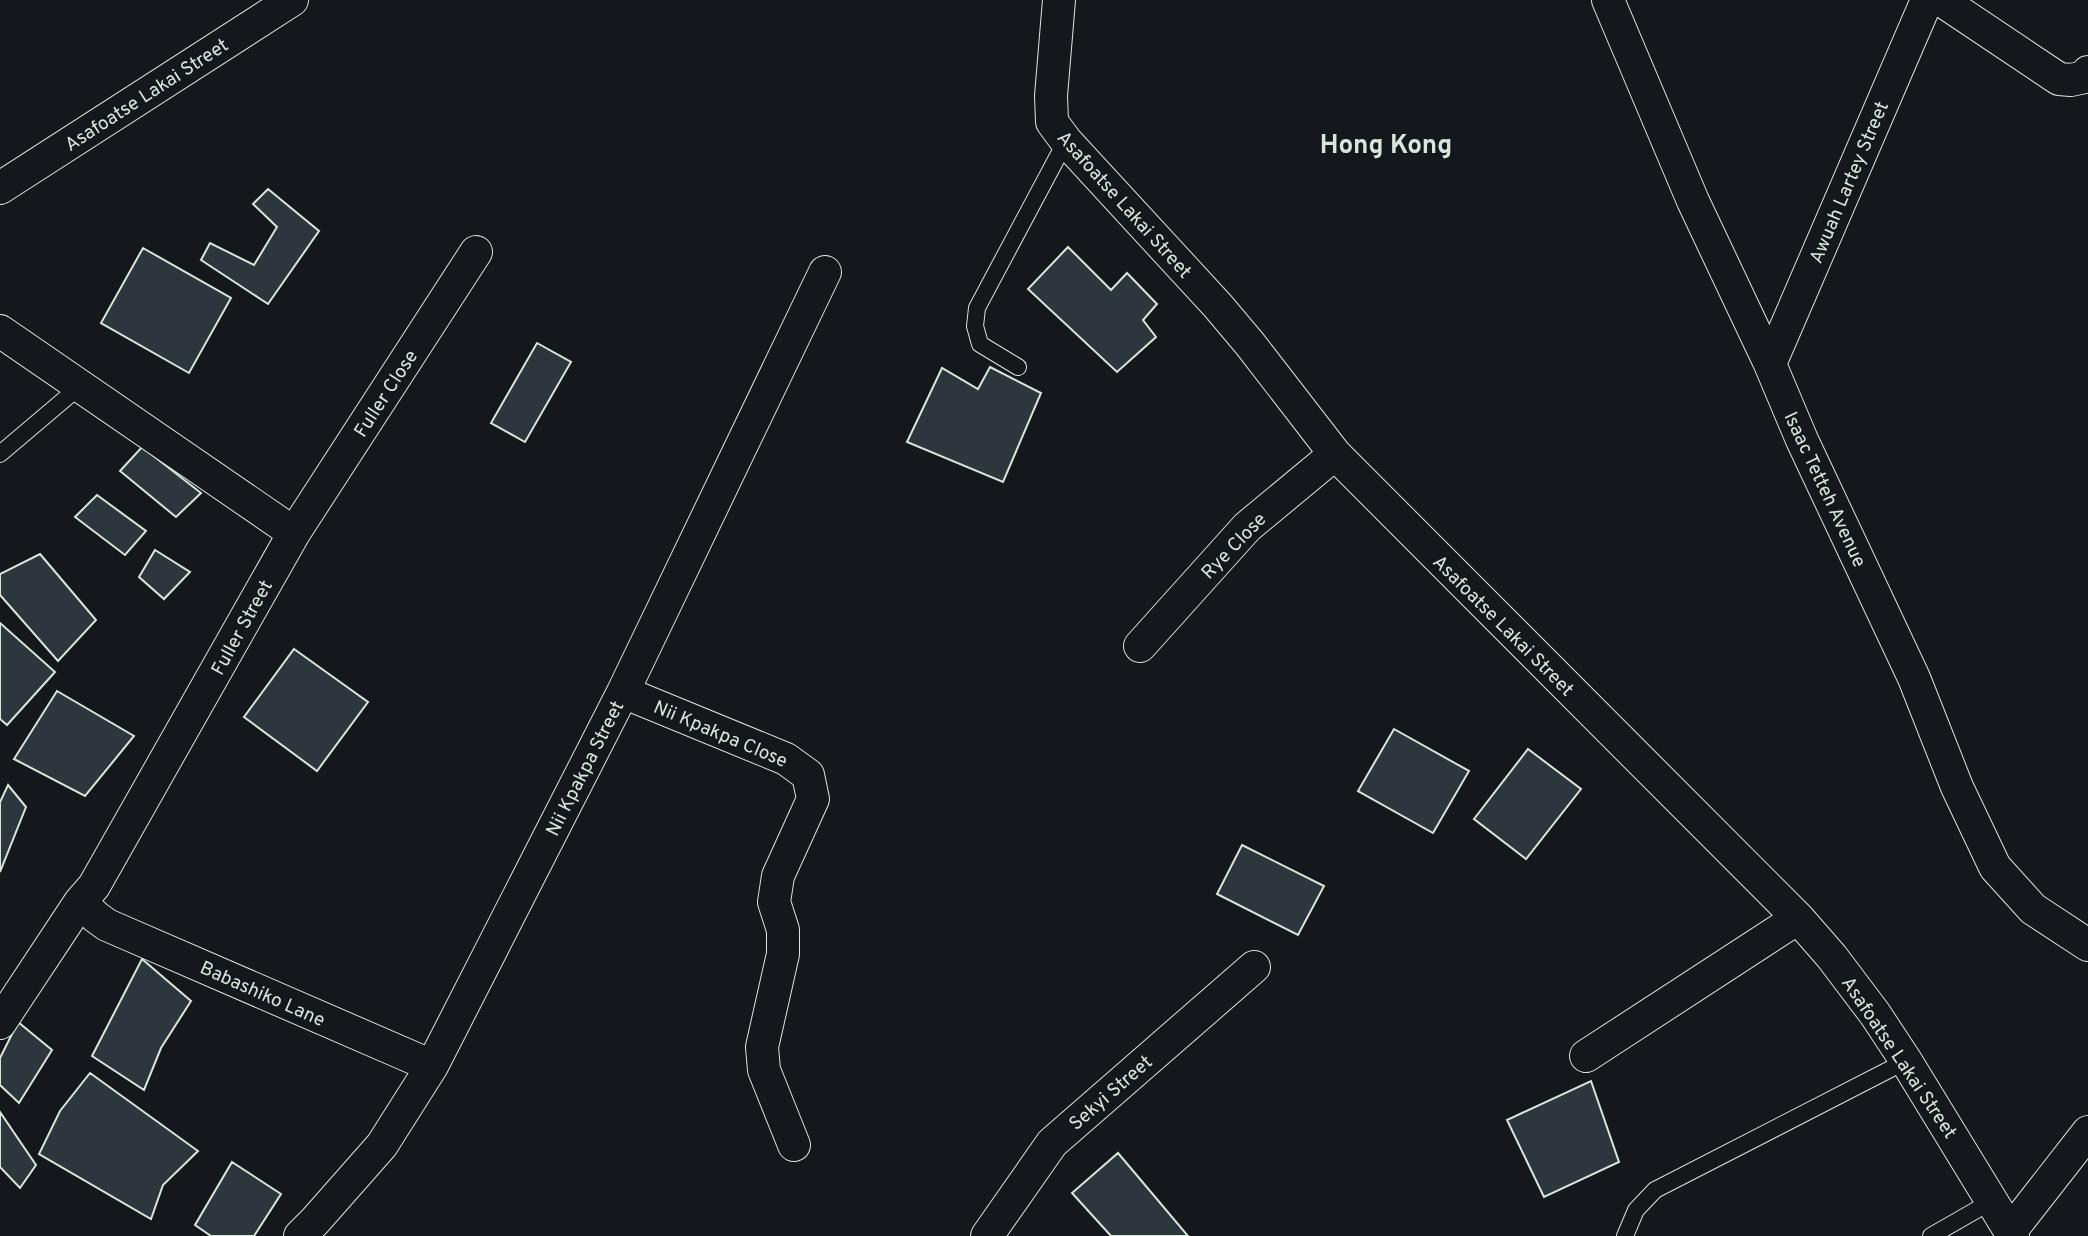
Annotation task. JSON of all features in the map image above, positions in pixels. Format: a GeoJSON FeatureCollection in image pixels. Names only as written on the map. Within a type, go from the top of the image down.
{"type":"FeatureCollection","features":[{"type":"Feature","properties":{"kind":"street","name":"Asafoatse Lakai Street"},"geometry":{"type":"LineString","coordinates":[[0,188],[292,0]]}},
{"type":"Feature","properties":{"kind":"street","name":"Asafoatse Lakai Street"},"geometry":{"type":"LineString","coordinates":[[1059,0],[1051,96],[1052,121],[1066,141],[1218,306],[1335,454],[1798,918],[1832,957],[1906,1061],[2011,1234]]}},
{"type":"Feature","properties":{"kind":"street","name":"Isaac Tetteh Avenue"},"geometry":{"type":"LineString","coordinates":[[1608,0],[1693,201],[1914,678],[1957,787],[1995,867],[2033,909],[2088,945]]}},
{"type":"Feature","properties":{"kind":"street","name":"Awuah Lartey Street"},"geometry":{"type":"LineString","coordinates":[[1770,364],[1927,0]]}},
{"type":"Feature","properties":{"kind":"street"},"geometry":{"type":"LineString","coordinates":[[1941,0],[2059,79],[2085,77],[2088,72]]}},
{"type":"Feature","properties":{"kind":"street","name":"Fuller Close"},"geometry":{"type":"LineString","coordinates":[[294,534],[476,252]]}},
{"type":"Feature","properties":{"kind":"street","name":"Nii Kpakpa Street"},"geometry":{"type":"LineString","coordinates":[[300,1236],[382,1145],[432,1066],[623,692],[825,272]]}},
{"type":"Feature","properties":{"kind":"street"},"geometry":{"type":"LineString","coordinates":[[0,331],[294,534]]}},
{"type":"Feature","properties":{"kind":"street","name":"Rye Close"},"geometry":{"type":"LineString","coordinates":[[1140,646],[1247,527],[1335,454]]}},
{"type":"Feature","properties":{"kind":"street","name":"Fuller Street"},"geometry":{"type":"LineString","coordinates":[[0,1023],[88,910],[94,886],[294,534]]}},
{"type":"Feature","properties":{"kind":"street","name":"Nii Kpakpa Close"},"geometry":{"type":"LineString","coordinates":[[623,692],[786,759],[808,775],[813,799],[778,876],[774,902],[783,930],[783,954],[762,1047],[764,1070],[794,1144]]}},
{"type":"Feature","properties":{"kind":"street","name":"Babashiko Lane"},"geometry":{"type":"LineString","coordinates":[[88,910],[107,925],[432,1066]]}},
{"type":"Feature","properties":{"kind":"street"},"geometry":{"type":"LineString","coordinates":[[1586,1056],[1798,918]]}},
{"type":"Feature","properties":{"kind":"street","name":"Sekyi Street"},"geometry":{"type":"LineString","coordinates":[[988,1236],[1052,1143],[1254,967]]}},
{"type":"Feature","properties":{"kind":"street"},"geometry":{"type":"LineString","coordinates":[[2011,1234],[2088,1132]]}},
{"type":"Feature","properties":{"kind":"lane"},"geometry":{"type":"LineString","coordinates":[[1018,367],[980,344],[975,326],[977,308],[1066,141]]}},
{"type":"Feature","properties":{"kind":"lane"},"geometry":{"type":"LineString","coordinates":[[0,454],[79,387]]}},
{"type":"Feature","properties":{"kind":"lane"},"geometry":{"type":"LineString","coordinates":[[1625,1236],[1636,1210],[1655,1189],[1906,1061]]}},
{"type":"Feature","properties":{"kind":"lane"},"geometry":{"type":"LineString","coordinates":[[1931,1236],[1992,1201]]}},
{"type":"Feature","properties":{"kind":"building"},"geometry":{"type":"Polygon","coordinates":[[[268,189],[319,231],[268,304],[201,260],[210,243],[254,265],[277,227],[253,204],[268,189]]]}},
{"type":"Feature","properties":{"kind":"building"},"geometry":{"type":"Polygon","coordinates":[[[1068,247],[1111,290],[1127,273],[1157,304],[1143,320],[1156,337],[1117,372],[1028,289],[1068,247]]]}},
{"type":"Feature","properties":{"kind":"building"},"geometry":{"type":"Polygon","coordinates":[[[143,248],[231,298],[189,373],[101,323],[143,248]]]}},
{"type":"Feature","properties":{"kind":"building"},"geometry":{"type":"Polygon","coordinates":[[[537,343],[571,362],[525,442],[491,423],[537,343]]]}},
{"type":"Feature","properties":{"kind":"building"},"geometry":{"type":"Polygon","coordinates":[[[990,367],[1041,393],[1003,482],[907,442],[942,368],[978,389],[990,367]]]}},
{"type":"Feature","properties":{"kind":"building"},"geometry":{"type":"Polygon","coordinates":[[[142,447],[201,493],[176,517],[120,471],[142,447]]]}},
{"type":"Feature","properties":{"kind":"building"},"geometry":{"type":"Polygon","coordinates":[[[97,495],[146,531],[125,555],[75,517],[97,495]]]}},
{"type":"Feature","properties":{"kind":"building"},"geometry":{"type":"Polygon","coordinates":[[[155,550],[190,572],[164,599],[139,577],[155,550]]]}},
{"type":"Feature","properties":{"kind":"building"},"geometry":{"type":"Polygon","coordinates":[[[40,554],[96,620],[58,661],[0,595],[0,574],[40,554]]]}},
{"type":"Feature","properties":{"kind":"building"},"geometry":{"type":"Polygon","coordinates":[[[0,623],[55,672],[7,725],[0,719],[0,623]]]}},
{"type":"Feature","properties":{"kind":"building"},"geometry":{"type":"Polygon","coordinates":[[[294,649],[368,702],[317,771],[244,717],[294,649]]]}},
{"type":"Feature","properties":{"kind":"building"},"geometry":{"type":"Polygon","coordinates":[[[57,691],[134,736],[85,796],[14,759],[57,691]]]}},
{"type":"Feature","properties":{"kind":"building"},"geometry":{"type":"Polygon","coordinates":[[[1394,729],[1469,771],[1433,833],[1358,791],[1394,729]]]}},
{"type":"Feature","properties":{"kind":"building"},"geometry":{"type":"Polygon","coordinates":[[[1528,749],[1581,789],[1526,859],[1474,819],[1528,749]]]}},
{"type":"Feature","properties":{"kind":"building"},"geometry":{"type":"Polygon","coordinates":[[[8,785],[26,807],[0,872],[0,802],[8,785]]]}},
{"type":"Feature","properties":{"kind":"building"},"geometry":{"type":"Polygon","coordinates":[[[1242,845],[1324,886],[1298,935],[1217,894],[1242,845]]]}},
{"type":"Feature","properties":{"kind":"building"},"geometry":{"type":"Polygon","coordinates":[[[142,959],[191,1001],[161,1048],[144,1090],[92,1056],[142,959]]]}},
{"type":"Feature","properties":{"kind":"building"},"geometry":{"type":"Polygon","coordinates":[[[18,1022],[52,1050],[19,1103],[0,1085],[0,1058],[18,1022]]]}},
{"type":"Feature","properties":{"kind":"building"},"geometry":{"type":"Polygon","coordinates":[[[90,1073],[198,1151],[163,1185],[151,1219],[39,1154],[60,1111],[90,1073]]]}},
{"type":"Feature","properties":{"kind":"building"},"geometry":{"type":"Polygon","coordinates":[[[1591,1081],[1619,1162],[1544,1197],[1507,1120],[1591,1081]]]}},
{"type":"Feature","properties":{"kind":"building"},"geometry":{"type":"Polygon","coordinates":[[[0,1112],[36,1165],[20,1188],[0,1167],[0,1112]]]}},
{"type":"Feature","properties":{"kind":"building"},"geometry":{"type":"Polygon","coordinates":[[[1118,1153],[1188,1236],[1111,1236],[1072,1193],[1118,1153]]]}},
{"type":"Feature","properties":{"kind":"building"},"geometry":{"type":"Polygon","coordinates":[[[232,1162],[281,1194],[254,1236],[211,1236],[195,1225],[232,1162]]]}},
{"type":"Feature","properties":{"kind":"district","name":"Hong Kong"},"geometry":{"type":"Point","coordinates":[1386,144]}}]}
